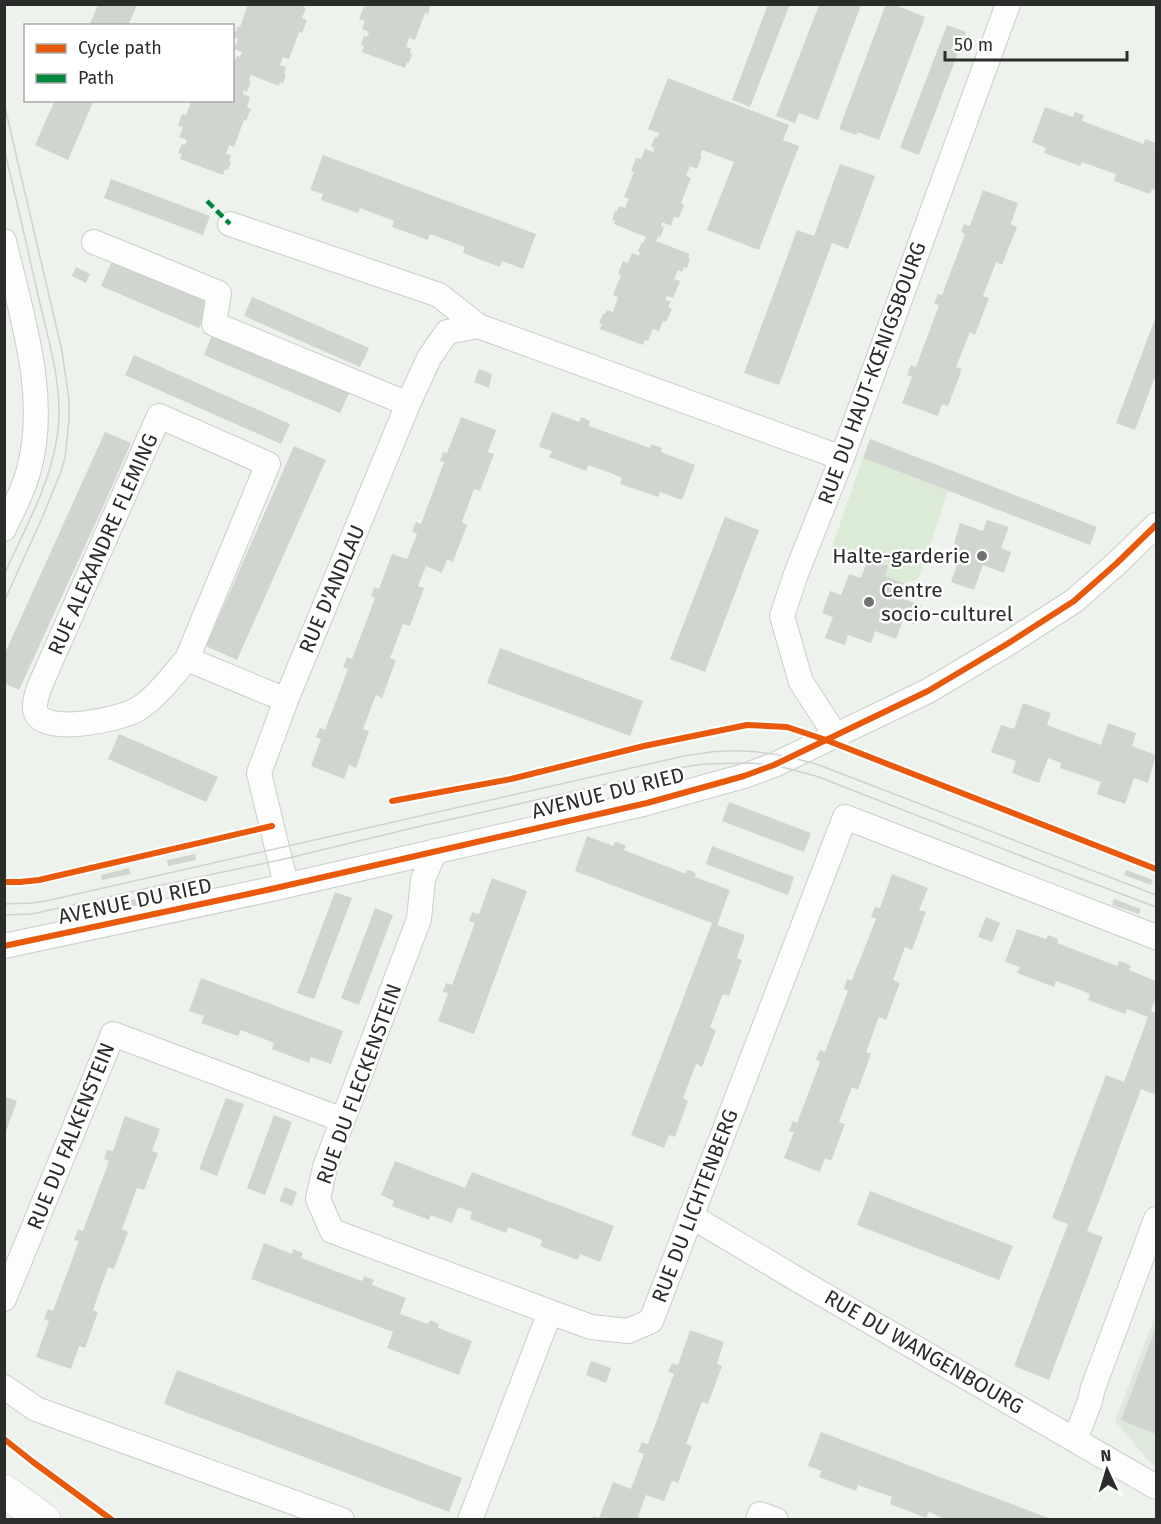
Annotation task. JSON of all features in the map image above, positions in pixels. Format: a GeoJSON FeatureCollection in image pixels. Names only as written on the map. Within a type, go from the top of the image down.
{"type":"FeatureCollection","features":[{"type":"Feature","properties":{"kind":"street","name":"RUE DU HAUT-KŒNIGSBOURG"},"geometry":{"type":"LineString","coordinates":[[836,736],[801,682],[782,616],[1008,4]]}},
{"type":"Feature","properties":{"kind":"street"},"geometry":{"type":"LineString","coordinates":[[230,224],[439,295],[478,326],[842,458]]}},
{"type":"Feature","properties":{"kind":"street"},"geometry":{"type":"LineString","coordinates":[[4,241],[8,270],[32,367],[37,420],[27,477],[4,529]]}},
{"type":"Feature","properties":{"kind":"street"},"geometry":{"type":"LineString","coordinates":[[94,242],[219,293],[214,324],[408,404]]}},
{"type":"Feature","properties":{"kind":"street","name":"RUE D'ANDLAU"},"geometry":{"type":"LineString","coordinates":[[286,885],[259,773],[286,700],[429,358],[447,332],[478,326]]}},
{"type":"Feature","properties":{"kind":"street","name":"RUE ALEXANDRE FLEMING"},"geometry":{"type":"LineString","coordinates":[[159,416],[268,464],[187,659],[155,695],[130,713],[62,725],[43,720],[35,710],[36,697],[49,664],[159,416]]}},
{"type":"Feature","properties":{"kind":"street","name":"AVENUE DU RIED"},"geometry":{"type":"LineString","coordinates":[[4,946],[435,851],[646,802],[744,776],[774,765],[928,691],[1007,644],[1074,601],[1156,525]]}},
{"type":"Feature","properties":{"kind":"street"},"geometry":{"type":"LineString","coordinates":[[187,659],[286,700]]}},
{"type":"Feature","properties":{"kind":"street","name":"RUE DU LICHTENBERG"},"geometry":{"type":"LineString","coordinates":[[550,1312],[591,1327],[628,1331],[651,1321],[845,817],[1156,937]]}},
{"type":"Feature","properties":{"kind":"street","name":"RUE DU FLECKENSTEIN"},"geometry":{"type":"LineString","coordinates":[[435,851],[423,879],[419,919],[325,1167],[318,1199],[332,1231],[550,1312]]}},
{"type":"Feature","properties":{"kind":"street","name":"RUE DU FALKENSTEIN"},"geometry":{"type":"LineString","coordinates":[[4,1299],[113,1034],[343,1120]]}},
{"type":"Feature","properties":{"kind":"street","name":"RUE DU WANGENBOURG"},"geometry":{"type":"LineString","coordinates":[[692,1216],[1156,1487]]}},
{"type":"Feature","properties":{"kind":"street"},"geometry":{"type":"LineString","coordinates":[[1075,1440],[1156,1219]]}},
{"type":"Feature","properties":{"kind":"street"},"geometry":{"type":"LineString","coordinates":[[470,1520],[550,1312]]}},
{"type":"Feature","properties":{"kind":"street"},"geometry":{"type":"LineString","coordinates":[[4,1387],[36,1409],[342,1520]]}},
{"type":"Feature","properties":{"kind":"street"},"geometry":{"type":"LineString","coordinates":[[4,1491],[44,1520]]}},
{"type":"Feature","properties":{"kind":"street"},"geometry":{"type":"LineString","coordinates":[[758,1520],[760,1514],[776,1520]]}},
{"type":"Feature","properties":{"kind":"shaded area"},"geometry":{"type":"Polygon","coordinates":[[[1156,1314],[1156,1466],[1149,1461],[1115,1421],[1156,1314]]]}},
{"type":"Feature","properties":{"kind":"green space"},"geometry":{"type":"Polygon","coordinates":[[[863,458],[948,491],[919,578],[906,584],[885,576],[888,566],[832,547],[863,458]]]}},
{"type":"Feature","properties":{"kind":"building"},"geometry":{"type":"Polygon","coordinates":[[[248,4],[298,4],[306,8],[302,18],[307,20],[302,33],[299,32],[289,59],[283,57],[280,65],[286,67],[283,83],[280,82],[279,86],[251,75],[247,92],[244,90],[243,94],[250,97],[247,107],[251,109],[246,121],[244,120],[234,147],[229,145],[226,154],[231,155],[229,161],[231,162],[223,175],[180,159],[182,154],[178,153],[182,144],[185,145],[187,140],[179,137],[183,127],[178,126],[182,114],[186,115],[191,102],[234,102],[234,63],[242,52],[234,49],[238,39],[234,35],[238,26],[240,27],[248,4]]]}},
{"type":"Feature","properties":{"kind":"building"},"geometry":{"type":"Polygon","coordinates":[[[368,4],[431,4],[428,14],[425,13],[415,40],[409,38],[406,47],[411,48],[410,53],[412,54],[405,68],[362,52],[364,46],[361,45],[364,36],[367,37],[369,32],[362,29],[365,21],[359,19],[364,6],[367,7],[368,4]]]}},
{"type":"Feature","properties":{"kind":"building"},"geometry":{"type":"Polygon","coordinates":[[[768,4],[790,4],[750,107],[732,100],[768,4]]]}},
{"type":"Feature","properties":{"kind":"building"},"geometry":{"type":"Polygon","coordinates":[[[886,4],[893,4],[925,17],[879,140],[858,132],[856,135],[839,129],[886,4]]]}},
{"type":"Feature","properties":{"kind":"building"},"geometry":{"type":"Polygon","coordinates":[[[98,5],[137,5],[129,24],[90,24],[98,5]]]}},
{"type":"Feature","properties":{"kind":"building"},"geometry":{"type":"Polygon","coordinates":[[[819,5],[861,5],[818,120],[799,113],[795,123],[776,116],[819,5]]]}},
{"type":"Feature","properties":{"kind":"building"},"geometry":{"type":"Polygon","coordinates":[[[947,25],[966,32],[919,155],[900,148],[947,25]]]}},
{"type":"Feature","properties":{"kind":"building"},"geometry":{"type":"Polygon","coordinates":[[[668,78],[789,125],[783,140],[799,146],[759,250],[707,230],[734,162],[702,150],[697,169],[690,166],[686,176],[691,178],[681,203],[684,205],[679,218],[674,217],[671,226],[662,222],[661,226],[664,228],[656,241],[690,254],[688,258],[690,259],[687,268],[684,267],[682,272],[678,270],[674,279],[680,281],[673,298],[667,296],[666,300],[671,302],[668,307],[672,309],[666,322],[663,321],[659,331],[653,329],[648,341],[645,340],[643,345],[600,329],[602,324],[599,323],[607,310],[613,312],[618,297],[613,295],[621,275],[618,274],[623,261],[628,263],[632,253],[639,256],[638,251],[646,237],[614,224],[615,221],[612,220],[619,206],[625,208],[629,199],[624,197],[634,172],[631,171],[636,158],[641,159],[645,149],[653,152],[654,148],[651,146],[659,133],[648,129],[668,78]]]}},
{"type":"Feature","properties":{"kind":"building"},"geometry":{"type":"Polygon","coordinates":[[[54,102],[93,102],[68,160],[35,145],[54,102]]]}},
{"type":"Feature","properties":{"kind":"building"},"geometry":{"type":"Polygon","coordinates":[[[1045,107],[1073,117],[1075,112],[1084,115],[1082,121],[1144,144],[1145,139],[1156,143],[1154,148],[1156,150],[1156,190],[1152,189],[1150,194],[1114,181],[1116,174],[1082,162],[1080,166],[1044,153],[1046,148],[1032,142],[1045,107]]]}},
{"type":"Feature","properties":{"kind":"building"},"geometry":{"type":"Polygon","coordinates":[[[323,155],[536,234],[523,269],[502,261],[500,267],[463,253],[465,247],[430,234],[428,240],[392,227],[394,221],[360,208],[358,213],[321,200],[323,194],[310,190],[323,155]]]}},
{"type":"Feature","properties":{"kind":"building"},"geometry":{"type":"Polygon","coordinates":[[[840,164],[875,176],[848,249],[832,243],[779,385],[744,373],[797,230],[814,236],[840,164]]]}},
{"type":"Feature","properties":{"kind":"building"},"geometry":{"type":"Polygon","coordinates":[[[111,179],[210,216],[203,235],[104,198],[111,179]]]}},
{"type":"Feature","properties":{"kind":"building"},"geometry":{"type":"Polygon","coordinates":[[[983,190],[1018,203],[1011,224],[1017,227],[1002,265],[996,262],[983,296],[989,298],[975,335],[970,332],[956,367],[962,369],[948,406],[942,404],[938,416],[902,403],[912,377],[907,375],[911,365],[916,367],[939,305],[934,304],[938,294],[942,295],[965,234],[961,232],[964,224],[970,226],[983,190]]]}},
{"type":"Feature","properties":{"kind":"building"},"geometry":{"type":"Polygon","coordinates":[[[112,261],[210,303],[199,328],[101,286],[112,261]]]}},
{"type":"Feature","properties":{"kind":"building"},"geometry":{"type":"Polygon","coordinates":[[[76,267],[90,274],[86,283],[72,276],[76,267]]]}},
{"type":"Feature","properties":{"kind":"building"},"geometry":{"type":"Polygon","coordinates":[[[252,297],[369,348],[360,367],[244,316],[252,297]]]}},
{"type":"Feature","properties":{"kind":"building"},"geometry":{"type":"Polygon","coordinates":[[[1156,316],[1156,374],[1135,430],[1116,423],[1156,316]]]}},
{"type":"Feature","properties":{"kind":"building"},"geometry":{"type":"Polygon","coordinates":[[[212,335],[349,393],[340,413],[204,355],[212,335]]]}},
{"type":"Feature","properties":{"kind":"building"},"geometry":{"type":"Polygon","coordinates":[[[134,355],[290,424],[281,444],[125,375],[134,355]]]}},
{"type":"Feature","properties":{"kind":"building"},"geometry":{"type":"Polygon","coordinates":[[[479,369],[492,374],[489,388],[474,382],[479,369]]]}},
{"type":"Feature","properties":{"kind":"building"},"geometry":{"type":"Polygon","coordinates":[[[552,412],[579,422],[581,417],[590,421],[589,426],[650,448],[651,444],[662,448],[661,452],[695,465],[682,500],[660,492],[658,497],[620,484],[622,478],[611,473],[588,465],[586,471],[549,457],[552,451],[539,447],[552,412]]]}},
{"type":"Feature","properties":{"kind":"building"},"geometry":{"type":"Polygon","coordinates":[[[461,417],[496,430],[488,452],[494,454],[480,491],[474,489],[462,522],[467,525],[453,562],[447,559],[442,573],[426,566],[418,586],[424,588],[410,626],[403,624],[390,658],[396,660],[382,698],[376,695],[363,729],[369,731],[356,768],[349,765],[344,779],[311,766],[321,739],[316,737],[320,728],[325,730],[348,669],[343,667],[347,657],[352,659],[375,598],[371,596],[374,587],[379,589],[392,554],[407,559],[417,534],[412,532],[416,522],[421,524],[444,462],[440,461],[443,452],[447,453],[461,417]]]}},
{"type":"Feature","properties":{"kind":"building"},"geometry":{"type":"Polygon","coordinates":[[[105,432],[131,443],[19,690],[4,683],[4,655],[105,432]]]}},
{"type":"Feature","properties":{"kind":"building"},"geometry":{"type":"Polygon","coordinates":[[[870,439],[1097,527],[1090,545],[863,458],[870,439]]]}},
{"type":"Feature","properties":{"kind":"building"},"geometry":{"type":"Polygon","coordinates":[[[294,446],[326,460],[237,660],[206,646],[294,446]]]}},
{"type":"Feature","properties":{"kind":"building"},"geometry":{"type":"Polygon","coordinates":[[[725,517],[759,530],[705,672],[670,659],[725,517]]]}},
{"type":"Feature","properties":{"kind":"building","name":"Halte-garderie"},"geometry":{"type":"Polygon","coordinates":[[[987,520],[1009,527],[1001,548],[1011,552],[1004,573],[983,565],[974,590],[951,582],[958,562],[952,559],[957,545],[954,543],[960,523],[983,531],[987,520]]]}},
{"type":"Feature","properties":{"kind":"building","name":"Centre socio-culturel"},"geometry":{"type":"Polygon","coordinates":[[[868,559],[888,566],[885,576],[906,584],[901,598],[921,605],[914,624],[903,620],[896,639],[875,631],[871,643],[848,635],[845,645],[825,638],[833,617],[822,613],[830,591],[841,595],[849,574],[861,578],[868,559]]]}},
{"type":"Feature","properties":{"kind":"building"},"geometry":{"type":"Polygon","coordinates":[[[500,648],[643,701],[630,736],[487,683],[500,648]]]}},
{"type":"Feature","properties":{"kind":"building"},"geometry":{"type":"Polygon","coordinates":[[[1023,703],[1051,713],[1047,725],[1101,745],[1108,723],[1136,733],[1132,746],[1156,755],[1148,783],[1134,778],[1125,804],[1097,794],[1101,782],[1060,768],[1061,763],[1048,758],[1039,783],[1012,773],[1016,761],[991,752],[1001,725],[1014,729],[1023,703]]]}},
{"type":"Feature","properties":{"kind":"building"},"geometry":{"type":"Polygon","coordinates":[[[119,734],[218,777],[206,802],[108,759],[119,734]]]}},
{"type":"Feature","properties":{"kind":"building"},"geometry":{"type":"Polygon","coordinates":[[[729,802],[811,833],[804,852],[722,821],[729,802]]]}},
{"type":"Feature","properties":{"kind":"building"},"geometry":{"type":"Polygon","coordinates":[[[587,836],[613,846],[615,842],[620,843],[626,846],[624,850],[686,874],[687,870],[692,871],[696,874],[695,877],[730,890],[717,925],[745,935],[737,958],[742,960],[729,996],[723,994],[710,1027],[716,1030],[702,1067],[696,1064],[683,1098],[688,1101],[675,1137],[669,1135],[664,1148],[631,1135],[712,923],[575,871],[587,836]]]}},
{"type":"Feature","properties":{"kind":"building"},"geometry":{"type":"Polygon","coordinates":[[[712,846],[794,877],[788,895],[706,864],[712,846]]]}},
{"type":"Feature","properties":{"kind":"building"},"geometry":{"type":"Polygon","coordinates":[[[195,854],[196,860],[168,866],[167,860],[195,854]]]}},
{"type":"Feature","properties":{"kind":"building"},"geometry":{"type":"Polygon","coordinates":[[[129,868],[131,874],[102,880],[101,875],[129,868]]]}},
{"type":"Feature","properties":{"kind":"building"},"geometry":{"type":"Polygon","coordinates":[[[1126,870],[1153,880],[1151,885],[1124,875],[1126,870]]]}},
{"type":"Feature","properties":{"kind":"building"},"geometry":{"type":"Polygon","coordinates":[[[892,874],[928,888],[919,910],[926,912],[912,950],[905,947],[893,980],[900,983],[886,1020],[879,1017],[866,1052],[871,1054],[858,1090],[852,1087],[839,1122],[845,1124],[831,1161],[825,1158],[820,1172],[784,1158],[794,1132],[789,1131],[793,1121],[797,1123],[820,1062],[816,1060],[820,1050],[825,1052],[848,991],[844,989],[847,979],[852,980],[876,919],[871,917],[875,907],[880,908],[892,874]]]}},
{"type":"Feature","properties":{"kind":"building"},"geometry":{"type":"Polygon","coordinates":[[[492,878],[527,891],[474,1034],[438,1021],[448,993],[443,992],[446,983],[452,985],[475,923],[469,921],[472,912],[479,914],[492,878]]]}},
{"type":"Feature","properties":{"kind":"building"},"geometry":{"type":"Polygon","coordinates":[[[201,884],[202,890],[175,897],[173,891],[201,884]]]}},
{"type":"Feature","properties":{"kind":"building"},"geometry":{"type":"Polygon","coordinates":[[[335,892],[352,898],[314,999],[297,993],[335,892]]]}},
{"type":"Feature","properties":{"kind":"building"},"geometry":{"type":"Polygon","coordinates":[[[135,899],[137,905],[109,911],[108,906],[135,899]]]}},
{"type":"Feature","properties":{"kind":"building"},"geometry":{"type":"Polygon","coordinates":[[[1114,899],[1141,909],[1139,914],[1112,905],[1114,899]]]}},
{"type":"Feature","properties":{"kind":"building"},"geometry":{"type":"Polygon","coordinates":[[[375,908],[393,915],[359,1005],[341,998],[375,908]]]}},
{"type":"Feature","properties":{"kind":"building"},"geometry":{"type":"Polygon","coordinates":[[[986,917],[1000,923],[992,942],[978,937],[986,917]]]}},
{"type":"Feature","properties":{"kind":"building"},"geometry":{"type":"Polygon","coordinates":[[[1017,929],[1046,939],[1048,935],[1058,939],[1057,943],[1117,966],[1119,961],[1125,963],[1131,966],[1129,970],[1156,981],[1156,997],[1151,1011],[1156,1013],[1156,1095],[1141,1089],[1087,1231],[1103,1237],[1049,1380],[1014,1366],[1068,1224],[1052,1218],[1106,1075],[1124,1082],[1148,1017],[1127,1009],[1125,1014],[1088,1000],[1090,994],[1056,981],[1054,987],[1017,973],[1020,967],[1005,962],[1017,929]]]}},
{"type":"Feature","properties":{"kind":"building"},"geometry":{"type":"Polygon","coordinates":[[[201,978],[343,1031],[331,1064],[311,1057],[309,1063],[272,1049],[274,1043],[241,1030],[238,1036],[201,1023],[204,1016],[189,1011],[201,978]]]}},
{"type":"Feature","properties":{"kind":"building"},"geometry":{"type":"Polygon","coordinates":[[[4,1096],[17,1101],[5,1134],[4,1134],[4,1096]]]}},
{"type":"Feature","properties":{"kind":"building"},"geometry":{"type":"Polygon","coordinates":[[[226,1098],[244,1104],[217,1176],[199,1169],[226,1098]]]}},
{"type":"Feature","properties":{"kind":"building"},"geometry":{"type":"Polygon","coordinates":[[[274,1115],[292,1122],[265,1195],[247,1188],[274,1115]]]}},
{"type":"Feature","properties":{"kind":"building"},"geometry":{"type":"Polygon","coordinates":[[[125,1116],[160,1129],[152,1151],[158,1153],[144,1190],[137,1188],[122,1229],[128,1232],[114,1269],[108,1267],[93,1310],[98,1312],[85,1348],[79,1346],[71,1369],[36,1357],[49,1321],[44,1319],[48,1309],[53,1311],[79,1241],[74,1240],[78,1229],[83,1231],[109,1161],[104,1159],[107,1150],[113,1151],[125,1116]]]}},
{"type":"Feature","properties":{"kind":"building"},"geometry":{"type":"Polygon","coordinates":[[[395,1161],[465,1188],[472,1172],[614,1226],[600,1262],[580,1254],[578,1260],[540,1246],[542,1240],[508,1227],[506,1233],[470,1219],[472,1212],[458,1207],[452,1223],[431,1215],[429,1220],[392,1206],[394,1201],[381,1195],[395,1161]]]}},
{"type":"Feature","properties":{"kind":"building"},"geometry":{"type":"Polygon","coordinates":[[[285,1187],[297,1192],[292,1206],[279,1201],[285,1187]]]}},
{"type":"Feature","properties":{"kind":"building"},"geometry":{"type":"Polygon","coordinates":[[[870,1191],[1013,1246],[999,1280],[857,1225],[870,1191]]]}},
{"type":"Feature","properties":{"kind":"building"},"geometry":{"type":"Polygon","coordinates":[[[264,1243],[292,1254],[293,1249],[303,1253],[301,1258],[362,1281],[364,1276],[374,1280],[372,1285],[406,1298],[400,1314],[428,1324],[430,1320],[439,1324],[438,1328],[472,1341],[459,1375],[387,1348],[393,1332],[251,1279],[264,1243]]]}},
{"type":"Feature","properties":{"kind":"building"},"geometry":{"type":"Polygon","coordinates":[[[1156,1327],[1156,1434],[1121,1420],[1156,1327]]]}},
{"type":"Feature","properties":{"kind":"building"},"geometry":{"type":"Polygon","coordinates":[[[690,1330],[724,1342],[717,1364],[722,1366],[708,1404],[702,1402],[686,1444],[692,1446],[678,1483],[672,1481],[664,1501],[646,1495],[638,1517],[645,1520],[592,1520],[593,1516],[599,1518],[613,1482],[631,1489],[644,1454],[638,1452],[642,1442],[648,1444],[674,1374],[668,1372],[672,1363],[678,1365],[690,1330]]]}},
{"type":"Feature","properties":{"kind":"building"},"geometry":{"type":"Polygon","coordinates":[[[591,1361],[611,1368],[606,1383],[586,1375],[591,1361]]]}},
{"type":"Feature","properties":{"kind":"building"},"geometry":{"type":"Polygon","coordinates":[[[177,1370],[462,1478],[449,1512],[164,1404],[177,1370]]]}},
{"type":"Feature","properties":{"kind":"building"},"geometry":{"type":"Polygon","coordinates":[[[821,1432],[1051,1520],[947,1520],[929,1512],[926,1518],[890,1504],[892,1497],[858,1485],[856,1491],[819,1477],[822,1471],[808,1466],[821,1432]]]}},
{"type":"Feature","properties":{"kind":"tram line"},"geometry":{"type":"LineString","coordinates":[[4,103],[62,351],[69,400],[65,458],[60,474],[4,602]]}},
{"type":"Feature","properties":{"kind":"tram line"},"geometry":{"type":"LineString","coordinates":[[4,149],[51,350],[59,406],[56,443],[47,477],[4,575]]}},
{"type":"Feature","properties":{"kind":"tram line"},"geometry":{"type":"LineString","coordinates":[[4,904],[46,901],[684,756],[738,751],[773,754],[819,765],[1156,895]]}},
{"type":"Feature","properties":{"kind":"tram line"},"geometry":{"type":"LineString","coordinates":[[4,915],[32,914],[280,860],[678,768],[703,764],[750,763],[774,765],[816,776],[1156,907]]}},
{"type":"Feature","properties":{"kind":"marked path"},"geometry":{"type":"LineString","coordinates":[[207,201],[230,224]]}},
{"type":"Feature","properties":{"kind":"cycle path"},"geometry":{"type":"LineString","coordinates":[[4,946],[267,890],[647,803],[744,776],[774,765],[928,691],[1007,644],[1074,601],[1156,525]]}},
{"type":"Feature","properties":{"kind":"cycle path"},"geometry":{"type":"LineString","coordinates":[[392,801],[511,779],[644,746],[747,725],[787,727],[826,740],[1156,869]]}},
{"type":"Feature","properties":{"kind":"cycle path"},"geometry":{"type":"LineString","coordinates":[[4,882],[39,880],[272,826]]}},
{"type":"Feature","properties":{"kind":"cycle path"},"geometry":{"type":"LineString","coordinates":[[4,1439],[112,1520]]}},
{"type":"Feature","properties":{"kind":"place","name":"Halte-garderie"},"geometry":{"type":"Point","coordinates":[982,556]}},
{"type":"Feature","properties":{"kind":"place","name":"Centre socio-culturel"},"geometry":{"type":"Point","coordinates":[869,602]}}]}
